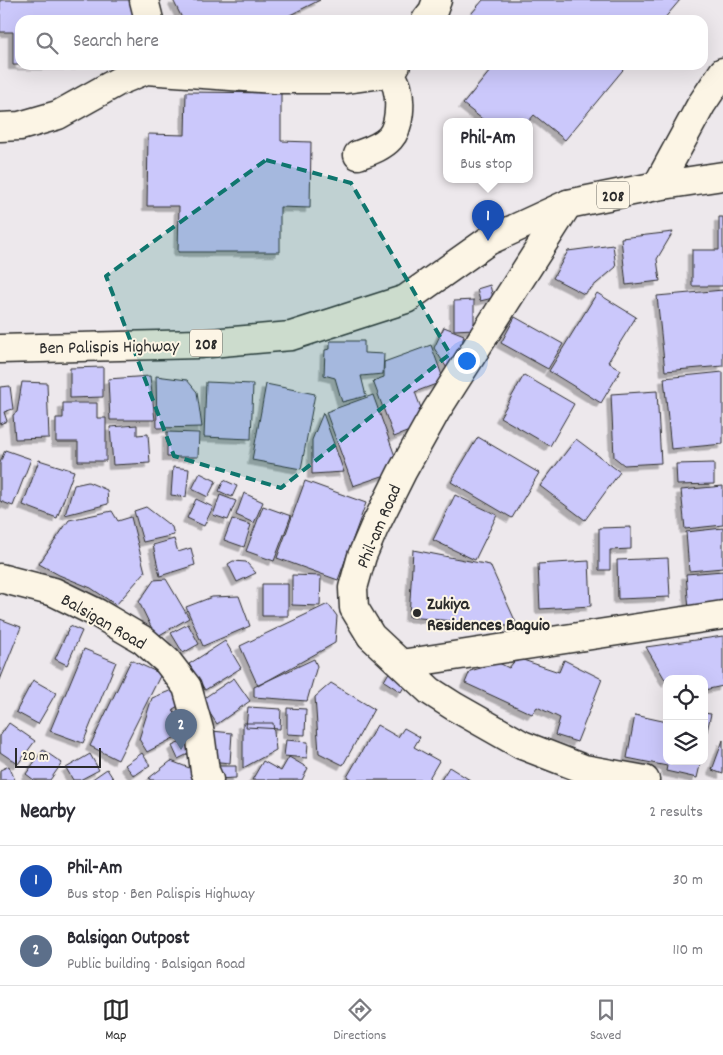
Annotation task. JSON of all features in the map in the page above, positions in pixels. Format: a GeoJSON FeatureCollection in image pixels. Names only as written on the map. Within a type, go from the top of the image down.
{"type":"FeatureCollection","features":[{"type":"Feature","properties":{"kind":"street"},"geometry":{"type":"LineString","coordinates":[[144,0],[147,15]]}},
{"type":"Feature","properties":{"kind":"street"},"geometry":{"type":"LineString","coordinates":[[430,15],[437,0]]}},
{"type":"Feature","properties":{"kind":"street"},"geometry":{"type":"LineString","coordinates":[[0,127],[20,126],[58,115],[143,70]]}},
{"type":"Feature","properties":{"kind":"street"},"geometry":{"type":"LineString","coordinates":[[170,70],[275,79],[346,79],[388,70]]}},
{"type":"Feature","properties":{"kind":"street"},"geometry":{"type":"LineString","coordinates":[[358,155],[379,147],[390,138],[396,126],[399,108],[393,70]]}},
{"type":"Feature","properties":{"kind":"street"},"geometry":{"type":"LineString","coordinates":[[657,186],[701,105],[723,72]]}},
{"type":"Feature","properties":{"kind":"street","name":"Ben Palispis Highway"},"geometry":{"type":"LineString","coordinates":[[0,349],[199,344],[291,336],[406,299],[488,241],[568,204],[657,186],[723,176]]}},
{"type":"Feature","properties":{"kind":"street","name":"Phil-am Road"},"geometry":{"type":"LineString","coordinates":[[568,204],[436,411],[398,480],[362,556],[353,588],[354,608],[371,636],[430,691],[454,707],[522,745],[584,769],[645,780]]}},
{"type":"Feature","properties":{"kind":"street","name":"Balsigan Road"},"geometry":{"type":"LineString","coordinates":[[0,578],[54,592],[97,613],[143,640],[168,661],[187,686],[197,724],[205,771],[209,780]]}},
{"type":"Feature","properties":{"kind":"street"},"geometry":{"type":"LineString","coordinates":[[401,664],[723,615]]}},
{"type":"Feature","properties":{"kind":"highlighted area"},"geometry":{"type":"Polygon","coordinates":[[[266,160],[351,183],[450,354],[281,488],[174,456],[106,276],[266,160]]]}},
{"type":"Feature","properties":{"kind":"building"},"geometry":{"type":"Polygon","coordinates":[[[0,0],[133,0],[133,15],[15,15],[15,65],[13,65],[13,32],[0,32],[0,0]]]}},
{"type":"Feature","properties":{"kind":"building"},"geometry":{"type":"Polygon","coordinates":[[[173,0],[320,0],[290,15],[180,15],[173,0]]]}},
{"type":"Feature","properties":{"kind":"building"},"geometry":{"type":"Polygon","coordinates":[[[483,0],[680,0],[667,15],[470,15],[483,0]]]}},
{"type":"Feature","properties":{"kind":"building"},"geometry":{"type":"Polygon","coordinates":[[[491,70],[623,70],[565,140],[534,115],[531,118],[481,118],[463,104],[491,70]]]}},
{"type":"Feature","properties":{"kind":"building"},"geometry":{"type":"Polygon","coordinates":[[[186,92],[281,93],[281,141],[311,142],[310,208],[280,207],[280,252],[178,252],[179,206],[147,206],[148,134],[185,135],[186,92]]]}},
{"type":"Feature","properties":{"kind":"building"},"geometry":{"type":"Polygon","coordinates":[[[719,217],[723,217],[723,286],[692,286],[692,250],[719,250],[719,217]]]}},
{"type":"Feature","properties":{"kind":"building"},"geometry":{"type":"Polygon","coordinates":[[[673,232],[657,259],[660,281],[626,285],[621,238],[673,232]]]}},
{"type":"Feature","properties":{"kind":"building"},"geometry":{"type":"Polygon","coordinates":[[[613,245],[616,267],[584,294],[553,278],[568,251],[613,245]]]}},
{"type":"Feature","properties":{"kind":"building"},"geometry":{"type":"Polygon","coordinates":[[[490,285],[493,298],[480,301],[477,289],[490,285]]]}},
{"type":"Feature","properties":{"kind":"building"},"geometry":{"type":"Polygon","coordinates":[[[723,290],[723,366],[665,371],[657,296],[723,290]]]}},
{"type":"Feature","properties":{"kind":"building"},"geometry":{"type":"Polygon","coordinates":[[[597,293],[636,317],[608,362],[621,370],[601,403],[549,371],[597,293]]]}},
{"type":"Feature","properties":{"kind":"building"},"geometry":{"type":"Polygon","coordinates":[[[474,300],[474,329],[454,330],[454,301],[474,300]]]}},
{"type":"Feature","properties":{"kind":"building"},"geometry":{"type":"Polygon","coordinates":[[[515,317],[563,344],[548,369],[501,343],[515,317]]]}},
{"type":"Feature","properties":{"kind":"building"},"geometry":{"type":"Polygon","coordinates":[[[444,327],[464,335],[454,379],[434,348],[444,327]]]}},
{"type":"Feature","properties":{"kind":"building"},"geometry":{"type":"Polygon","coordinates":[[[330,341],[364,341],[364,353],[384,354],[383,374],[361,376],[366,396],[342,402],[335,378],[324,375],[325,350],[330,349],[330,341]]]}},
{"type":"Feature","properties":{"kind":"building"},"geometry":{"type":"Polygon","coordinates":[[[431,345],[444,381],[415,392],[427,424],[394,437],[373,381],[384,377],[384,362],[431,345]]]}},
{"type":"Feature","properties":{"kind":"building"},"geometry":{"type":"Polygon","coordinates":[[[103,367],[103,397],[70,398],[70,368],[103,367]]]}},
{"type":"Feature","properties":{"kind":"building"},"geometry":{"type":"Polygon","coordinates":[[[723,372],[723,444],[671,449],[664,378],[723,372]]]}},
{"type":"Feature","properties":{"kind":"building"},"geometry":{"type":"Polygon","coordinates":[[[524,375],[574,404],[550,446],[500,417],[524,375]]]}},
{"type":"Feature","properties":{"kind":"building"},"geometry":{"type":"Polygon","coordinates":[[[150,376],[155,420],[110,420],[108,379],[150,376]]]}},
{"type":"Feature","properties":{"kind":"building"},"geometry":{"type":"Polygon","coordinates":[[[156,376],[187,380],[197,392],[202,427],[157,428],[156,376]]]}},
{"type":"Feature","properties":{"kind":"building"},"geometry":{"type":"Polygon","coordinates":[[[22,382],[47,383],[49,438],[15,439],[13,415],[17,412],[22,382]]]}},
{"type":"Feature","properties":{"kind":"building"},"geometry":{"type":"Polygon","coordinates":[[[206,382],[253,384],[251,439],[204,437],[206,382]]]}},
{"type":"Feature","properties":{"kind":"building"},"geometry":{"type":"Polygon","coordinates":[[[266,384],[315,394],[301,469],[252,460],[266,384]]]}},
{"type":"Feature","properties":{"kind":"building"},"geometry":{"type":"Polygon","coordinates":[[[10,386],[13,409],[4,412],[7,421],[0,424],[0,387],[10,386]]]}},
{"type":"Feature","properties":{"kind":"building"},"geometry":{"type":"Polygon","coordinates":[[[657,391],[661,463],[624,465],[614,457],[611,394],[657,391]]]}},
{"type":"Feature","properties":{"kind":"building"},"geometry":{"type":"Polygon","coordinates":[[[373,395],[400,470],[353,486],[326,412],[373,395]]]}},
{"type":"Feature","properties":{"kind":"building"},"geometry":{"type":"Polygon","coordinates":[[[63,403],[97,403],[97,418],[106,418],[106,461],[78,461],[78,442],[56,442],[56,418],[63,418],[63,403]]]}},
{"type":"Feature","properties":{"kind":"building"},"geometry":{"type":"Polygon","coordinates":[[[323,413],[344,472],[312,474],[312,440],[323,413]]]}},
{"type":"Feature","properties":{"kind":"building"},"geometry":{"type":"Polygon","coordinates":[[[137,425],[137,435],[148,434],[150,463],[113,465],[110,427],[137,425]]]}},
{"type":"Feature","properties":{"kind":"building"},"geometry":{"type":"Polygon","coordinates":[[[167,432],[199,433],[198,457],[167,457],[167,432]]]}},
{"type":"Feature","properties":{"kind":"building"},"geometry":{"type":"Polygon","coordinates":[[[478,437],[539,473],[512,518],[451,482],[478,437]]]}},
{"type":"Feature","properties":{"kind":"building"},"geometry":{"type":"Polygon","coordinates":[[[576,439],[620,472],[585,520],[540,486],[576,439]]]}},
{"type":"Feature","properties":{"kind":"building"},"geometry":{"type":"Polygon","coordinates":[[[5,450],[31,459],[13,506],[0,501],[0,463],[5,450]]]}},
{"type":"Feature","properties":{"kind":"building"},"geometry":{"type":"Polygon","coordinates":[[[39,460],[74,471],[57,518],[23,505],[39,460]]]}},
{"type":"Feature","properties":{"kind":"building"},"geometry":{"type":"Polygon","coordinates":[[[714,463],[714,484],[677,485],[676,464],[714,463]]]}},
{"type":"Feature","properties":{"kind":"building"},"geometry":{"type":"Polygon","coordinates":[[[173,467],[189,469],[186,497],[171,495],[173,467]]]}},
{"type":"Feature","properties":{"kind":"building"},"geometry":{"type":"Polygon","coordinates":[[[200,473],[216,481],[208,497],[192,489],[200,473]]]}},
{"type":"Feature","properties":{"kind":"building"},"geometry":{"type":"Polygon","coordinates":[[[224,480],[237,486],[232,497],[219,491],[224,480]]]}},
{"type":"Feature","properties":{"kind":"building"},"geometry":{"type":"Polygon","coordinates":[[[305,481],[366,503],[338,580],[277,558],[305,481]]]}},
{"type":"Feature","properties":{"kind":"building"},"geometry":{"type":"Polygon","coordinates":[[[88,482],[107,490],[108,504],[65,515],[74,485],[88,482]]]}},
{"type":"Feature","properties":{"kind":"building"},"geometry":{"type":"Polygon","coordinates":[[[723,486],[723,525],[685,529],[681,490],[723,486]]]}},
{"type":"Feature","properties":{"kind":"building"},"geometry":{"type":"Polygon","coordinates":[[[244,493],[263,502],[254,523],[236,515],[244,493]]]}},
{"type":"Feature","properties":{"kind":"building"},"geometry":{"type":"Polygon","coordinates":[[[220,495],[236,501],[228,520],[213,515],[220,495]]]}},
{"type":"Feature","properties":{"kind":"building"},"geometry":{"type":"Polygon","coordinates":[[[455,495],[497,515],[475,560],[433,540],[455,495]]]}},
{"type":"Feature","properties":{"kind":"building"},"geometry":{"type":"Polygon","coordinates":[[[196,499],[213,507],[204,526],[187,518],[196,499]]]}},
{"type":"Feature","properties":{"kind":"building"},"geometry":{"type":"Polygon","coordinates":[[[263,506],[291,516],[274,561],[246,551],[263,506]]]}},
{"type":"Feature","properties":{"kind":"building"},"geometry":{"type":"Polygon","coordinates":[[[146,507],[172,527],[174,535],[143,542],[134,511],[146,507]]]}},
{"type":"Feature","properties":{"kind":"building"},"geometry":{"type":"Polygon","coordinates":[[[112,511],[118,521],[131,517],[145,572],[116,605],[91,588],[59,575],[39,564],[69,520],[112,511]]]}},
{"type":"Feature","properties":{"kind":"building"},"geometry":{"type":"Polygon","coordinates":[[[232,519],[251,525],[244,547],[224,540],[232,519]]]}},
{"type":"Feature","properties":{"kind":"building"},"geometry":{"type":"Polygon","coordinates":[[[631,527],[631,549],[610,550],[610,570],[599,570],[599,528],[631,527]]]}},
{"type":"Feature","properties":{"kind":"building"},"geometry":{"type":"Polygon","coordinates":[[[723,528],[723,568],[689,571],[686,532],[723,528]]]}},
{"type":"Feature","properties":{"kind":"building"},"geometry":{"type":"Polygon","coordinates":[[[174,539],[178,552],[191,548],[195,565],[160,576],[153,545],[174,539]]]}},
{"type":"Feature","properties":{"kind":"building"},"geometry":{"type":"Polygon","coordinates":[[[413,550],[490,565],[518,627],[409,617],[413,550]]]}},
{"type":"Feature","properties":{"kind":"building"},"geometry":{"type":"Polygon","coordinates":[[[668,558],[670,597],[618,599],[617,560],[668,558]]]}},
{"type":"Feature","properties":{"kind":"building"},"geometry":{"type":"Polygon","coordinates":[[[233,561],[246,562],[256,573],[237,582],[228,564],[233,561]]]}},
{"type":"Feature","properties":{"kind":"building"},"geometry":{"type":"Polygon","coordinates":[[[589,561],[591,606],[540,609],[538,564],[589,561]]]}},
{"type":"Feature","properties":{"kind":"building"},"geometry":{"type":"Polygon","coordinates":[[[723,571],[723,607],[689,610],[686,574],[723,571]]]}},
{"type":"Feature","properties":{"kind":"building"},"geometry":{"type":"Polygon","coordinates":[[[292,575],[321,576],[320,606],[292,605],[292,575]]]}},
{"type":"Feature","properties":{"kind":"building"},"geometry":{"type":"Polygon","coordinates":[[[166,579],[189,618],[156,637],[139,602],[154,580],[166,579]]]}},
{"type":"Feature","properties":{"kind":"building"},"geometry":{"type":"Polygon","coordinates":[[[262,584],[288,584],[288,616],[262,616],[262,584]]]}},
{"type":"Feature","properties":{"kind":"building"},"geometry":{"type":"Polygon","coordinates":[[[239,596],[250,626],[203,646],[186,607],[212,597],[239,596]]]}},
{"type":"Feature","properties":{"kind":"building"},"geometry":{"type":"Polygon","coordinates":[[[328,604],[337,616],[335,643],[258,686],[240,646],[328,604]]]}},
{"type":"Feature","properties":{"kind":"building"},"geometry":{"type":"Polygon","coordinates":[[[0,619],[21,627],[0,680],[0,619]]]}},
{"type":"Feature","properties":{"kind":"building"},"geometry":{"type":"Polygon","coordinates":[[[188,624],[199,644],[183,653],[171,633],[188,624]]]}},
{"type":"Feature","properties":{"kind":"building"},"geometry":{"type":"Polygon","coordinates":[[[70,626],[82,631],[67,665],[55,659],[70,626]]]}},
{"type":"Feature","properties":{"kind":"building"},"geometry":{"type":"Polygon","coordinates":[[[723,636],[723,686],[708,689],[708,675],[663,676],[646,647],[723,636]]]}},
{"type":"Feature","properties":{"kind":"building"},"geometry":{"type":"Polygon","coordinates":[[[225,641],[241,668],[205,690],[189,664],[225,641]]]}},
{"type":"Feature","properties":{"kind":"building"},"geometry":{"type":"Polygon","coordinates":[[[84,649],[116,662],[83,743],[50,731],[84,649]]]}},
{"type":"Feature","properties":{"kind":"building"},"geometry":{"type":"Polygon","coordinates":[[[517,658],[559,672],[564,660],[602,679],[577,742],[555,735],[560,718],[537,707],[532,714],[465,683],[470,671],[499,663],[509,668],[517,658]]]}},
{"type":"Feature","properties":{"kind":"building"},"geometry":{"type":"Polygon","coordinates":[[[314,659],[317,666],[307,701],[254,697],[254,687],[314,659]]]}},
{"type":"Feature","properties":{"kind":"building"},"geometry":{"type":"Polygon","coordinates":[[[131,660],[161,674],[118,760],[90,746],[131,660]]]}},
{"type":"Feature","properties":{"kind":"building"},"geometry":{"type":"Polygon","coordinates":[[[391,669],[408,680],[401,692],[384,681],[391,669]]]}},
{"type":"Feature","properties":{"kind":"building"},"geometry":{"type":"Polygon","coordinates":[[[234,678],[250,701],[217,724],[201,700],[234,678]]]}},
{"type":"Feature","properties":{"kind":"building"},"geometry":{"type":"Polygon","coordinates":[[[33,680],[56,693],[38,724],[16,712],[33,680]]]}},
{"type":"Feature","properties":{"kind":"building"},"geometry":{"type":"Polygon","coordinates":[[[331,683],[374,709],[343,765],[319,753],[315,697],[331,683]]]}},
{"type":"Feature","properties":{"kind":"building"},"geometry":{"type":"Polygon","coordinates":[[[177,688],[182,704],[173,709],[183,733],[147,752],[139,739],[152,698],[177,688]]]}},
{"type":"Feature","properties":{"kind":"building"},"geometry":{"type":"Polygon","coordinates":[[[248,707],[281,709],[280,729],[246,727],[248,707]]]}},
{"type":"Feature","properties":{"kind":"building"},"geometry":{"type":"Polygon","coordinates":[[[287,708],[306,709],[305,735],[287,734],[287,708]]]}},
{"type":"Feature","properties":{"kind":"building"},"geometry":{"type":"Polygon","coordinates":[[[708,714],[711,714],[708,727],[708,714]]]}},
{"type":"Feature","properties":{"kind":"building"},"geometry":{"type":"Polygon","coordinates":[[[635,715],[663,721],[663,765],[700,765],[697,778],[666,771],[667,766],[627,758],[635,715]]]}},
{"type":"Feature","properties":{"kind":"building"},"geometry":{"type":"Polygon","coordinates":[[[9,723],[35,741],[18,764],[0,752],[0,736],[9,723]]]}},
{"type":"Feature","properties":{"kind":"building"},"geometry":{"type":"Polygon","coordinates":[[[243,723],[273,723],[276,750],[243,768],[243,723]]]}},
{"type":"Feature","properties":{"kind":"building"},"geometry":{"type":"Polygon","coordinates":[[[377,725],[398,737],[404,728],[420,737],[414,747],[439,761],[428,780],[353,780],[347,777],[377,725]]]}},
{"type":"Feature","properties":{"kind":"building"},"geometry":{"type":"Polygon","coordinates":[[[212,731],[232,733],[230,763],[210,761],[212,731]]]}},
{"type":"Feature","properties":{"kind":"building"},"geometry":{"type":"Polygon","coordinates":[[[185,740],[190,753],[178,759],[172,746],[185,740]]]}},
{"type":"Feature","properties":{"kind":"building"},"geometry":{"type":"Polygon","coordinates":[[[286,740],[308,742],[307,758],[284,756],[286,740]]]}},
{"type":"Feature","properties":{"kind":"building"},"geometry":{"type":"Polygon","coordinates":[[[723,740],[723,774],[712,770],[723,740]]]}},
{"type":"Feature","properties":{"kind":"building"},"geometry":{"type":"Polygon","coordinates":[[[43,750],[62,763],[50,780],[34,780],[26,774],[43,750]]]}},
{"type":"Feature","properties":{"kind":"building"},"geometry":{"type":"Polygon","coordinates":[[[142,753],[150,765],[134,776],[125,765],[142,753]]]}},
{"type":"Feature","properties":{"kind":"building"},"geometry":{"type":"Polygon","coordinates":[[[90,754],[99,770],[80,780],[73,780],[66,768],[90,754]]]}},
{"type":"Feature","properties":{"kind":"building"},"geometry":{"type":"Polygon","coordinates":[[[289,757],[308,768],[302,780],[252,780],[263,761],[281,771],[289,757]]]}},
{"type":"Feature","properties":{"kind":"building"},"geometry":{"type":"Polygon","coordinates":[[[171,761],[192,769],[196,780],[150,780],[149,778],[171,761]]]}},
{"type":"Feature","properties":{"kind":"building"},"geometry":{"type":"Polygon","coordinates":[[[9,766],[15,780],[0,780],[0,770],[9,766]]]}},
{"type":"Feature","properties":{"kind":"building"},"geometry":{"type":"Polygon","coordinates":[[[217,766],[236,766],[236,778],[217,779],[217,766]]]}},
{"type":"Feature","properties":{"kind":"building"},"geometry":{"type":"Polygon","coordinates":[[[449,767],[470,780],[441,780],[449,767]]]}},
{"type":"Feature","properties":{"kind":"building"},"geometry":{"type":"Polygon","coordinates":[[[107,769],[114,780],[91,780],[107,769]]]}},
{"type":"Feature","properties":{"kind":"place","name":"Phil-Am"},"geometry":{"type":"Point","coordinates":[488,241]}},
{"type":"Feature","properties":{"kind":"place","name":"Zukiya Residences Baguio"},"geometry":{"type":"Point","coordinates":[417,613]}},
{"type":"Feature","properties":{"kind":"place","name":"Balsigan Outpost"},"geometry":{"type":"Point","coordinates":[181,750]}}]}
